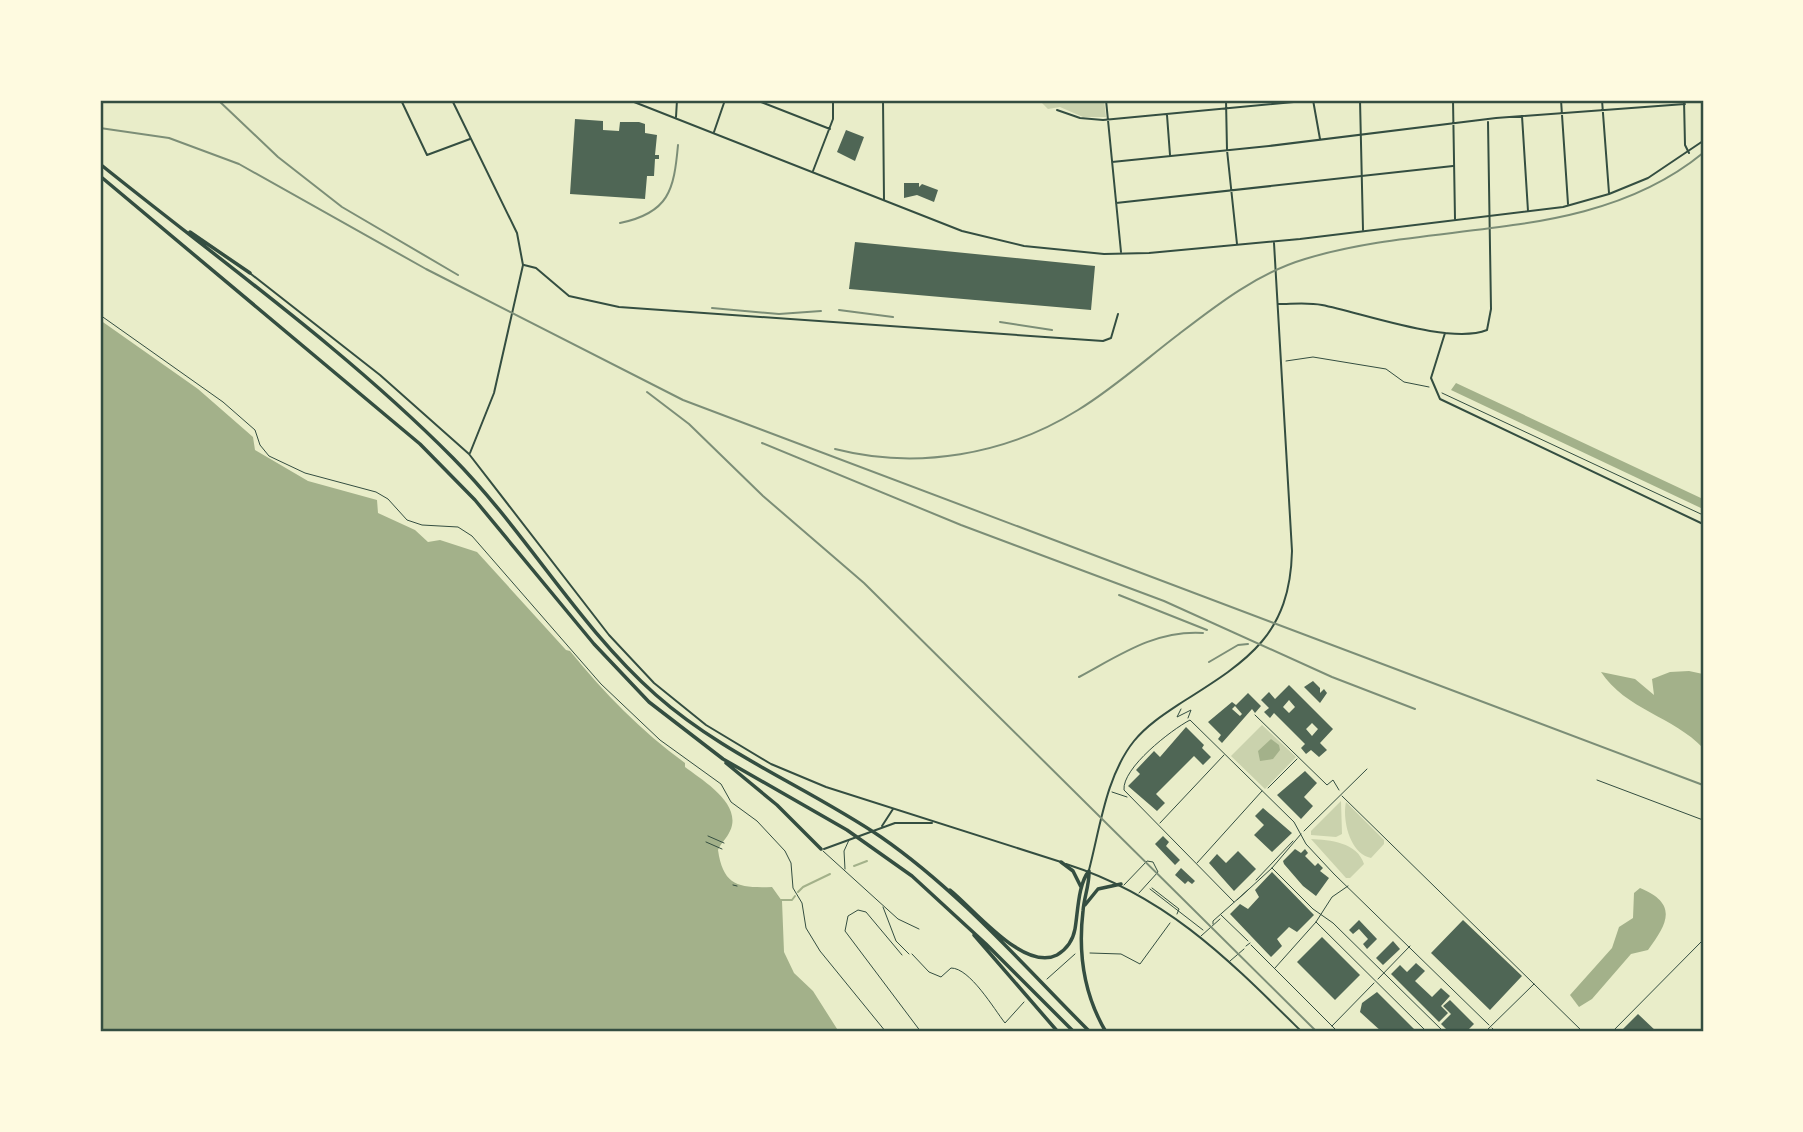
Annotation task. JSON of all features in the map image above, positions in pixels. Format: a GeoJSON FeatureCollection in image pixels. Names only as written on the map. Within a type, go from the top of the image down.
{"type":"FeatureCollection","features":[{"type":"Feature","properties":{"kind":"highway"},"geometry":{"type":"LineString","coordinates":[[100,164],[336,350],[417,422],[470,477],[614,653],[676,713],[731,751],[879,836],[932,876],[1014,947],[1036,958],[1051,957],[1069,944],[1089,871]]}},
{"type":"Feature","properties":{"kind":"highway"},"geometry":{"type":"LineString","coordinates":[[100,176],[420,444],[484,510],[623,676],[669,719],[777,805],[821,849]]}},
{"type":"Feature","properties":{"kind":"highway"},"geometry":{"type":"LineString","coordinates":[[176,224],[250,273]]}},
{"type":"Feature","properties":{"kind":"highway"},"geometry":{"type":"LineString","coordinates":[[714,753],[847,830],[912,876],[966,925],[1074,1032]]}},
{"type":"Feature","properties":{"kind":"highway"},"geometry":{"type":"LineString","coordinates":[[1061,862],[1078,877],[1082,890]]}},
{"type":"Feature","properties":{"kind":"highway"},"geometry":{"type":"LineString","coordinates":[[1089,871],[1082,914],[1084,976],[1094,1008],[1106,1032]]}},
{"type":"Feature","properties":{"kind":"highway"},"geometry":{"type":"LineString","coordinates":[[932,876],[1090,1032]]}},
{"type":"Feature","properties":{"kind":"highway"},"geometry":{"type":"LineString","coordinates":[[1082,914],[1088,898],[1098,889],[1122,885]]}},
{"type":"Feature","properties":{"kind":"highway"},"geometry":{"type":"LineString","coordinates":[[966,925],[1058,1032]]}},
{"type":"Feature","properties":{"kind":"street"},"geometry":{"type":"LineString","coordinates":[[401,100],[429,156],[471,139]]}},
{"type":"Feature","properties":{"kind":"street"},"geometry":{"type":"LineString","coordinates":[[452,100],[517,233],[523,265],[499,374],[469,454]]}},
{"type":"Feature","properties":{"kind":"street"},"geometry":{"type":"LineString","coordinates":[[629,100],[962,231],[1013,244],[1071,253],[1121,254],[1274,242],[1569,205],[1609,194],[1648,178],[1689,153],[1703,141]]}},
{"type":"Feature","properties":{"kind":"street"},"geometry":{"type":"LineString","coordinates":[[676,118],[677,100]]}},
{"type":"Feature","properties":{"kind":"street"},"geometry":{"type":"LineString","coordinates":[[714,133],[726,100]]}},
{"type":"Feature","properties":{"kind":"street"},"geometry":{"type":"LineString","coordinates":[[756,100],[830,129]]}},
{"type":"Feature","properties":{"kind":"street"},"geometry":{"type":"LineString","coordinates":[[813,172],[830,129],[833,100]]}},
{"type":"Feature","properties":{"kind":"street"},"geometry":{"type":"LineString","coordinates":[[883,100],[884,201]]}},
{"type":"Feature","properties":{"kind":"street"},"geometry":{"type":"LineString","coordinates":[[1106,100],[1121,254]]}},
{"type":"Feature","properties":{"kind":"street"},"geometry":{"type":"LineString","coordinates":[[1226,100],[1227,150],[1237,245]]}},
{"type":"Feature","properties":{"kind":"street"},"geometry":{"type":"LineString","coordinates":[[1057,110],[1080,118],[1108,119],[1314,100],[1320,140]]}},
{"type":"Feature","properties":{"kind":"street"},"geometry":{"type":"LineString","coordinates":[[1360,100],[1363,231]]}},
{"type":"Feature","properties":{"kind":"street"},"geometry":{"type":"LineString","coordinates":[[1452,100],[1455,220]]}},
{"type":"Feature","properties":{"kind":"street"},"geometry":{"type":"LineString","coordinates":[[1561,100],[1569,205]]}},
{"type":"Feature","properties":{"kind":"street"},"geometry":{"type":"LineString","coordinates":[[1602,100],[1609,194]]}},
{"type":"Feature","properties":{"kind":"street"},"geometry":{"type":"LineString","coordinates":[[1685,100],[1685,145],[1689,153]]}},
{"type":"Feature","properties":{"kind":"street"},"geometry":{"type":"LineString","coordinates":[[1112,162],[1522,116],[1685,104]]}},
{"type":"Feature","properties":{"kind":"street"},"geometry":{"type":"LineString","coordinates":[[1167,115],[1170,156]]}},
{"type":"Feature","properties":{"kind":"street"},"geometry":{"type":"LineString","coordinates":[[1522,116],[1528,212]]}},
{"type":"Feature","properties":{"kind":"street"},"geometry":{"type":"LineString","coordinates":[[1277,304],[1320,305],[1446,332],[1487,330],[1491,309],[1488,120]]}},
{"type":"Feature","properties":{"kind":"street"},"geometry":{"type":"LineString","coordinates":[[1116,202],[1453,166]]}},
{"type":"Feature","properties":{"kind":"street"},"geometry":{"type":"LineString","coordinates":[[1089,871],[1119,764],[1133,742],[1152,723],[1239,666],[1264,642],[1280,615],[1291,580],[1292,551],[1274,242]]}},
{"type":"Feature","properties":{"kind":"street"},"geometry":{"type":"LineString","coordinates":[[523,265],[536,268],[569,296],[619,307],[1103,341],[1111,338],[1118,314]]}},
{"type":"Feature","properties":{"kind":"street"},"geometry":{"type":"LineString","coordinates":[[250,273],[380,375],[469,454],[609,635],[654,683],[686,710],[736,745],[778,767],[893,809],[1089,871],[1139,893],[1201,936],[1302,1032]]}},
{"type":"Feature","properties":{"kind":"street"},"geometry":{"type":"LineString","coordinates":[[1446,332],[1431,378],[1434,390],[1444,402],[1703,524]]}},
{"type":"Feature","properties":{"kind":"street"},"geometry":{"type":"LineString","coordinates":[[1234,902],[1130,798],[1123,786],[1129,771],[1170,733],[1189,720],[1302,833],[1306,844],[1496,1032]]}},
{"type":"Feature","properties":{"kind":"street"},"geometry":{"type":"LineString","coordinates":[[1158,824],[1224,755]]}},
{"type":"Feature","properties":{"kind":"street"},"geometry":{"type":"LineString","coordinates":[[1256,880],[1272,868],[1302,833],[1367,769]]}},
{"type":"Feature","properties":{"kind":"street"},"geometry":{"type":"LineString","coordinates":[[1597,780],[1703,820]]}},
{"type":"Feature","properties":{"kind":"street"},"geometry":{"type":"LineString","coordinates":[[1110,791],[1130,798]]}},
{"type":"Feature","properties":{"kind":"street"},"geometry":{"type":"LineString","coordinates":[[1195,864],[1263,792]]}},
{"type":"Feature","properties":{"kind":"street"},"geometry":{"type":"LineString","coordinates":[[1342,796],[1583,1032]]}},
{"type":"Feature","properties":{"kind":"street"},"geometry":{"type":"LineString","coordinates":[[881,827],[893,809]]}},
{"type":"Feature","properties":{"kind":"street"},"geometry":{"type":"LineString","coordinates":[[919,929],[906,925],[821,849],[881,827],[904,822],[937,823]]}},
{"type":"Feature","properties":{"kind":"street"},"geometry":{"type":"LineString","coordinates":[[845,871],[843,857],[850,839]]}},
{"type":"Feature","properties":{"kind":"street"},"geometry":{"type":"LineString","coordinates":[[1201,936],[1213,925],[1213,920],[1237,900],[1295,841]]}},
{"type":"Feature","properties":{"kind":"street"},"geometry":{"type":"LineString","coordinates":[[1122,885],[1147,862],[1153,862],[1158,872],[1139,893]]}},
{"type":"Feature","properties":{"kind":"street"},"geometry":{"type":"LineString","coordinates":[[1272,868],[1444,1032]]}},
{"type":"Feature","properties":{"kind":"street"},"geometry":{"type":"LineString","coordinates":[[1275,968],[1316,922],[1332,897],[1348,886]]}},
{"type":"Feature","properties":{"kind":"street"},"geometry":{"type":"LineString","coordinates":[[882,905],[893,935],[909,954]]}},
{"type":"Feature","properties":{"kind":"street"},"geometry":{"type":"LineString","coordinates":[[1220,916],[1338,1032]]}},
{"type":"Feature","properties":{"kind":"street"},"geometry":{"type":"LineString","coordinates":[[1316,922],[1427,1032]]}},
{"type":"Feature","properties":{"kind":"street"},"geometry":{"type":"LineString","coordinates":[[1612,1032],[1703,940]]}},
{"type":"Feature","properties":{"kind":"street"},"geometry":{"type":"LineString","coordinates":[[1229,962],[1250,943]]}},
{"type":"Feature","properties":{"kind":"street"},"geometry":{"type":"LineString","coordinates":[[1332,1026],[1410,946]]}},
{"type":"Feature","properties":{"kind":"street"},"geometry":{"type":"LineString","coordinates":[[1485,1032],[1534,984]]}},
{"type":"Feature","properties":{"kind":"path"},"geometry":{"type":"LineString","coordinates":[[100,315],[223,402],[255,430],[260,445],[269,456],[305,473],[376,492],[388,499],[407,520],[422,525],[458,527],[472,536],[601,684],[660,740],[721,785],[731,802],[757,821],[785,851],[793,872],[793,888],[802,903],[806,928],[820,951],[886,1032]]}},
{"type":"Feature","properties":{"kind":"path"},"geometry":{"type":"LineString","coordinates":[[1178,706],[1181,710],[1177,717],[1191,710],[1186,716],[1189,720]]}},
{"type":"Feature","properties":{"kind":"path"},"geometry":{"type":"LineString","coordinates":[[1255,715],[1327,786],[1333,780],[1342,796]]}},
{"type":"Feature","properties":{"kind":"path"},"geometry":{"type":"LineString","coordinates":[[1263,792],[1298,757]]}},
{"type":"Feature","properties":{"kind":"path"},"geometry":{"type":"LineString","coordinates":[[708,836],[724,843]]}},
{"type":"Feature","properties":{"kind":"path"},"geometry":{"type":"LineString","coordinates":[[706,842],[722,849]]}},
{"type":"Feature","properties":{"kind":"path"},"geometry":{"type":"LineString","coordinates":[[1043,984],[1072,955],[1102,952],[1121,954],[1140,964],[1144,958],[1179,911],[1152,888],[1149,891],[1206,932]]}},
{"type":"Feature","properties":{"kind":"path"},"geometry":{"type":"LineString","coordinates":[[921,1032],[845,930],[848,916],[855,911],[866,912],[901,955],[907,949],[929,972],[941,977],[951,968],[959,969],[988,999],[1005,1023],[1023,1004]]}},
{"type":"Feature","properties":{"kind":"shaded area"},"geometry":{"type":"Polygon","coordinates":[[[1039,100],[1104,100],[1106,117],[1083,117],[1060,107],[1048,109],[1039,100]]]}},
{"type":"Feature","properties":{"kind":"shaded area"},"geometry":{"type":"Polygon","coordinates":[[[100,320],[198,389],[253,437],[255,450],[308,481],[377,500],[378,513],[415,530],[428,542],[440,540],[477,552],[624,711],[726,802],[732,821],[729,834],[718,850],[724,871],[734,882],[742,885],[772,887],[782,901],[784,952],[794,973],[813,991],[839,1032],[100,1032],[100,320]]]}},
{"type":"Feature","properties":{"kind":"shaded area"},"geometry":{"type":"Polygon","coordinates":[[[1456,383],[1703,499],[1703,509],[1451,390],[1456,383]]]}},
{"type":"Feature","properties":{"kind":"shaded area"},"geometry":{"type":"Polygon","coordinates":[[[1689,671],[1703,674],[1703,748],[1678,728],[1623,695],[1601,672],[1635,679],[1654,695],[1652,679],[1670,672],[1689,671]]]}},
{"type":"Feature","properties":{"kind":"shaded area"},"geometry":{"type":"Polygon","coordinates":[[[1262,725],[1296,757],[1265,789],[1231,756],[1262,725]]]}},
{"type":"Feature","properties":{"kind":"shaded area"},"geometry":{"type":"Polygon","coordinates":[[[1271,739],[1279,745],[1280,750],[1273,759],[1260,761],[1258,751],[1271,739]]]}},
{"type":"Feature","properties":{"kind":"shaded area"},"geometry":{"type":"Polygon","coordinates":[[[1341,801],[1342,834],[1336,837],[1311,835],[1311,831],[1341,801]]]}},
{"type":"Feature","properties":{"kind":"shaded area"},"geometry":{"type":"Polygon","coordinates":[[[1346,802],[1384,840],[1384,844],[1371,858],[1358,850],[1349,835],[1345,818],[1346,802]]]}},
{"type":"Feature","properties":{"kind":"shaded area"},"geometry":{"type":"Polygon","coordinates":[[[1311,839],[1349,847],[1364,864],[1350,878],[1346,878],[1311,839]]]}},
{"type":"Feature","properties":{"kind":"shaded area"},"geometry":{"type":"Polygon","coordinates":[[[1640,888],[1652,894],[1665,908],[1666,915],[1660,932],[1648,950],[1631,954],[1592,999],[1579,1007],[1570,995],[1612,948],[1619,927],[1633,918],[1634,893],[1640,888]]]}},
{"type":"Feature","properties":{"kind":"building"},"geometry":{"type":"Polygon","coordinates":[[[575,119],[603,121],[603,130],[619,131],[620,122],[639,122],[645,124],[645,133],[657,135],[655,155],[659,155],[659,159],[655,159],[654,176],[647,176],[645,199],[570,194],[575,119]]]}},
{"type":"Feature","properties":{"kind":"building"},"geometry":{"type":"Polygon","coordinates":[[[846,130],[864,137],[855,161],[837,152],[846,130]]]}},
{"type":"Feature","properties":{"kind":"building"},"geometry":{"type":"Polygon","coordinates":[[[904,183],[919,183],[919,187],[922,184],[938,190],[934,202],[917,195],[904,198],[904,183]]]}},
{"type":"Feature","properties":{"kind":"building"},"geometry":{"type":"Polygon","coordinates":[[[855,242],[1095,266],[1091,310],[849,289],[855,242]]]}},
{"type":"Feature","properties":{"kind":"building"},"geometry":{"type":"Polygon","coordinates":[[[1313,681],[1320,688],[1320,693],[1324,689],[1327,693],[1320,703],[1304,687],[1313,681]]]}},
{"type":"Feature","properties":{"kind":"building"},"geometry":{"type":"Polygon","coordinates":[[[1289,685],[1333,729],[1320,743],[1327,750],[1319,757],[1311,750],[1306,754],[1301,748],[1305,744],[1274,713],[1270,718],[1264,712],[1269,708],[1261,700],[1269,692],[1275,699],[1289,685]],[[1289,700],[1283,707],[1289,713],[1295,707],[1289,700]],[[1312,723],[1306,729],[1312,736],[1318,729],[1312,723]]]}},
{"type":"Feature","properties":{"kind":"building"},"geometry":{"type":"Polygon","coordinates":[[[1248,693],[1261,706],[1255,713],[1252,709],[1222,743],[1218,739],[1221,735],[1208,722],[1232,702],[1236,705],[1248,693]],[[1235,706],[1232,709],[1240,716],[1242,714],[1235,706]]]}},
{"type":"Feature","properties":{"kind":"building"},"geometry":{"type":"Polygon","coordinates":[[[1186,727],[1204,745],[1202,748],[1211,757],[1203,765],[1194,756],[1156,794],[1165,803],[1157,811],[1128,786],[1140,774],[1136,770],[1154,751],[1160,757],[1186,727]]]}},
{"type":"Feature","properties":{"kind":"building"},"geometry":{"type":"Polygon","coordinates":[[[1305,771],[1317,783],[1304,797],[1313,806],[1301,819],[1277,795],[1305,771]]]}},
{"type":"Feature","properties":{"kind":"building"},"geometry":{"type":"Polygon","coordinates":[[[1263,808],[1292,833],[1272,852],[1254,835],[1264,825],[1255,816],[1263,808]]]}},
{"type":"Feature","properties":{"kind":"building"},"geometry":{"type":"Polygon","coordinates":[[[1163,836],[1169,842],[1166,846],[1180,860],[1175,865],[1155,844],[1163,836]]]}},
{"type":"Feature","properties":{"kind":"building"},"geometry":{"type":"Polygon","coordinates":[[[1295,849],[1301,853],[1305,849],[1308,853],[1305,856],[1315,866],[1318,863],[1323,868],[1320,871],[1329,878],[1316,896],[1303,886],[1284,864],[1283,861],[1295,849]]]}},
{"type":"Feature","properties":{"kind":"building"},"geometry":{"type":"Polygon","coordinates":[[[1238,851],[1256,869],[1234,891],[1209,863],[1217,854],[1226,863],[1238,851]]]}},
{"type":"Feature","properties":{"kind":"building"},"geometry":{"type":"Polygon","coordinates":[[[1181,868],[1195,881],[1192,884],[1188,881],[1185,884],[1175,875],[1181,868]]]}},
{"type":"Feature","properties":{"kind":"building"},"geometry":{"type":"Polygon","coordinates":[[[1272,872],[1314,915],[1297,932],[1289,927],[1277,939],[1282,946],[1271,957],[1230,914],[1240,904],[1248,909],[1259,897],[1255,890],[1272,872]]]}},
{"type":"Feature","properties":{"kind":"building"},"geometry":{"type":"Polygon","coordinates":[[[1359,920],[1377,939],[1367,949],[1363,944],[1368,939],[1359,929],[1353,934],[1349,930],[1359,920]]]}},
{"type":"Feature","properties":{"kind":"building"},"geometry":{"type":"Polygon","coordinates":[[[1463,920],[1522,976],[1490,1010],[1431,953],[1463,920]]]}},
{"type":"Feature","properties":{"kind":"building"},"geometry":{"type":"Polygon","coordinates":[[[1322,937],[1360,975],[1335,1000],[1297,962],[1322,937]]]}},
{"type":"Feature","properties":{"kind":"building"},"geometry":{"type":"Polygon","coordinates":[[[1393,941],[1400,949],[1383,965],[1376,958],[1393,941]]]}},
{"type":"Feature","properties":{"kind":"building"},"geometry":{"type":"Polygon","coordinates":[[[1416,963],[1425,971],[1415,981],[1432,997],[1441,988],[1450,996],[1441,1006],[1448,1013],[1439,1022],[1391,974],[1400,965],[1407,972],[1416,963]]]}},
{"type":"Feature","properties":{"kind":"building"},"geometry":{"type":"Polygon","coordinates":[[[1377,992],[1417,1032],[1382,1032],[1360,1012],[1362,1003],[1377,992]]]}},
{"type":"Feature","properties":{"kind":"building"},"geometry":{"type":"Polygon","coordinates":[[[1450,1000],[1474,1024],[1466,1032],[1449,1032],[1441,1024],[1451,1014],[1443,1006],[1450,1000]]]}},
{"type":"Feature","properties":{"kind":"building"},"geometry":{"type":"Polygon","coordinates":[[[1638,1014],[1657,1032],[1620,1032],[1638,1014]]]}},
{"type":"Feature","properties":{"kind":"waterway"},"geometry":{"type":"LineString","coordinates":[[854,866],[867,861]]}},
{"type":"Feature","properties":{"kind":"waterway"},"geometry":{"type":"LineString","coordinates":[[798,892],[830,874]]}},
{"type":"Feature","properties":{"kind":"waterway"},"geometry":{"type":"LineString","coordinates":[[781,900],[792,900],[795,896]]}},
{"type":"Feature","properties":{"kind":"railway"},"geometry":{"type":"LineString","coordinates":[[218,100],[278,157],[342,207],[458,275]]}},
{"type":"Feature","properties":{"kind":"railway"},"geometry":{"type":"LineString","coordinates":[[100,128],[169,138],[239,164],[426,269],[683,400],[1703,785]]}},
{"type":"Feature","properties":{"kind":"railway"},"geometry":{"type":"LineString","coordinates":[[620,223],[649,213],[666,197],[674,175],[678,145]]}},
{"type":"Feature","properties":{"kind":"railway"},"geometry":{"type":"LineString","coordinates":[[835,449],[897,458],[929,458],[991,448],[1021,438],[1078,410],[1224,301],[1271,272],[1305,259],[1355,247],[1511,226],[1612,203],[1659,182],[1703,153]]}},
{"type":"Feature","properties":{"kind":"railway"},"geometry":{"type":"LineString","coordinates":[[712,308],[779,314],[821,311]]}},
{"type":"Feature","properties":{"kind":"railway"},"geometry":{"type":"LineString","coordinates":[[839,310],[893,317]]}},
{"type":"Feature","properties":{"kind":"railway"},"geometry":{"type":"LineString","coordinates":[[1000,322],[1052,330]]}},
{"type":"Feature","properties":{"kind":"railway"},"geometry":{"type":"LineString","coordinates":[[647,392],[689,424],[763,496],[864,583],[1317,1032]]}},
{"type":"Feature","properties":{"kind":"railway"},"geometry":{"type":"LineString","coordinates":[[762,443],[961,525],[1164,601],[1332,677],[1415,709]]}},
{"type":"Feature","properties":{"kind":"railway"},"geometry":{"type":"LineString","coordinates":[[1119,595],[1207,630]]}},
{"type":"Feature","properties":{"kind":"railway"},"geometry":{"type":"LineString","coordinates":[[1079,677],[1153,640],[1186,633],[1203,633]]}},
{"type":"Feature","properties":{"kind":"railway"},"geometry":{"type":"LineString","coordinates":[[1209,662],[1238,645],[1248,644]]}}]}
